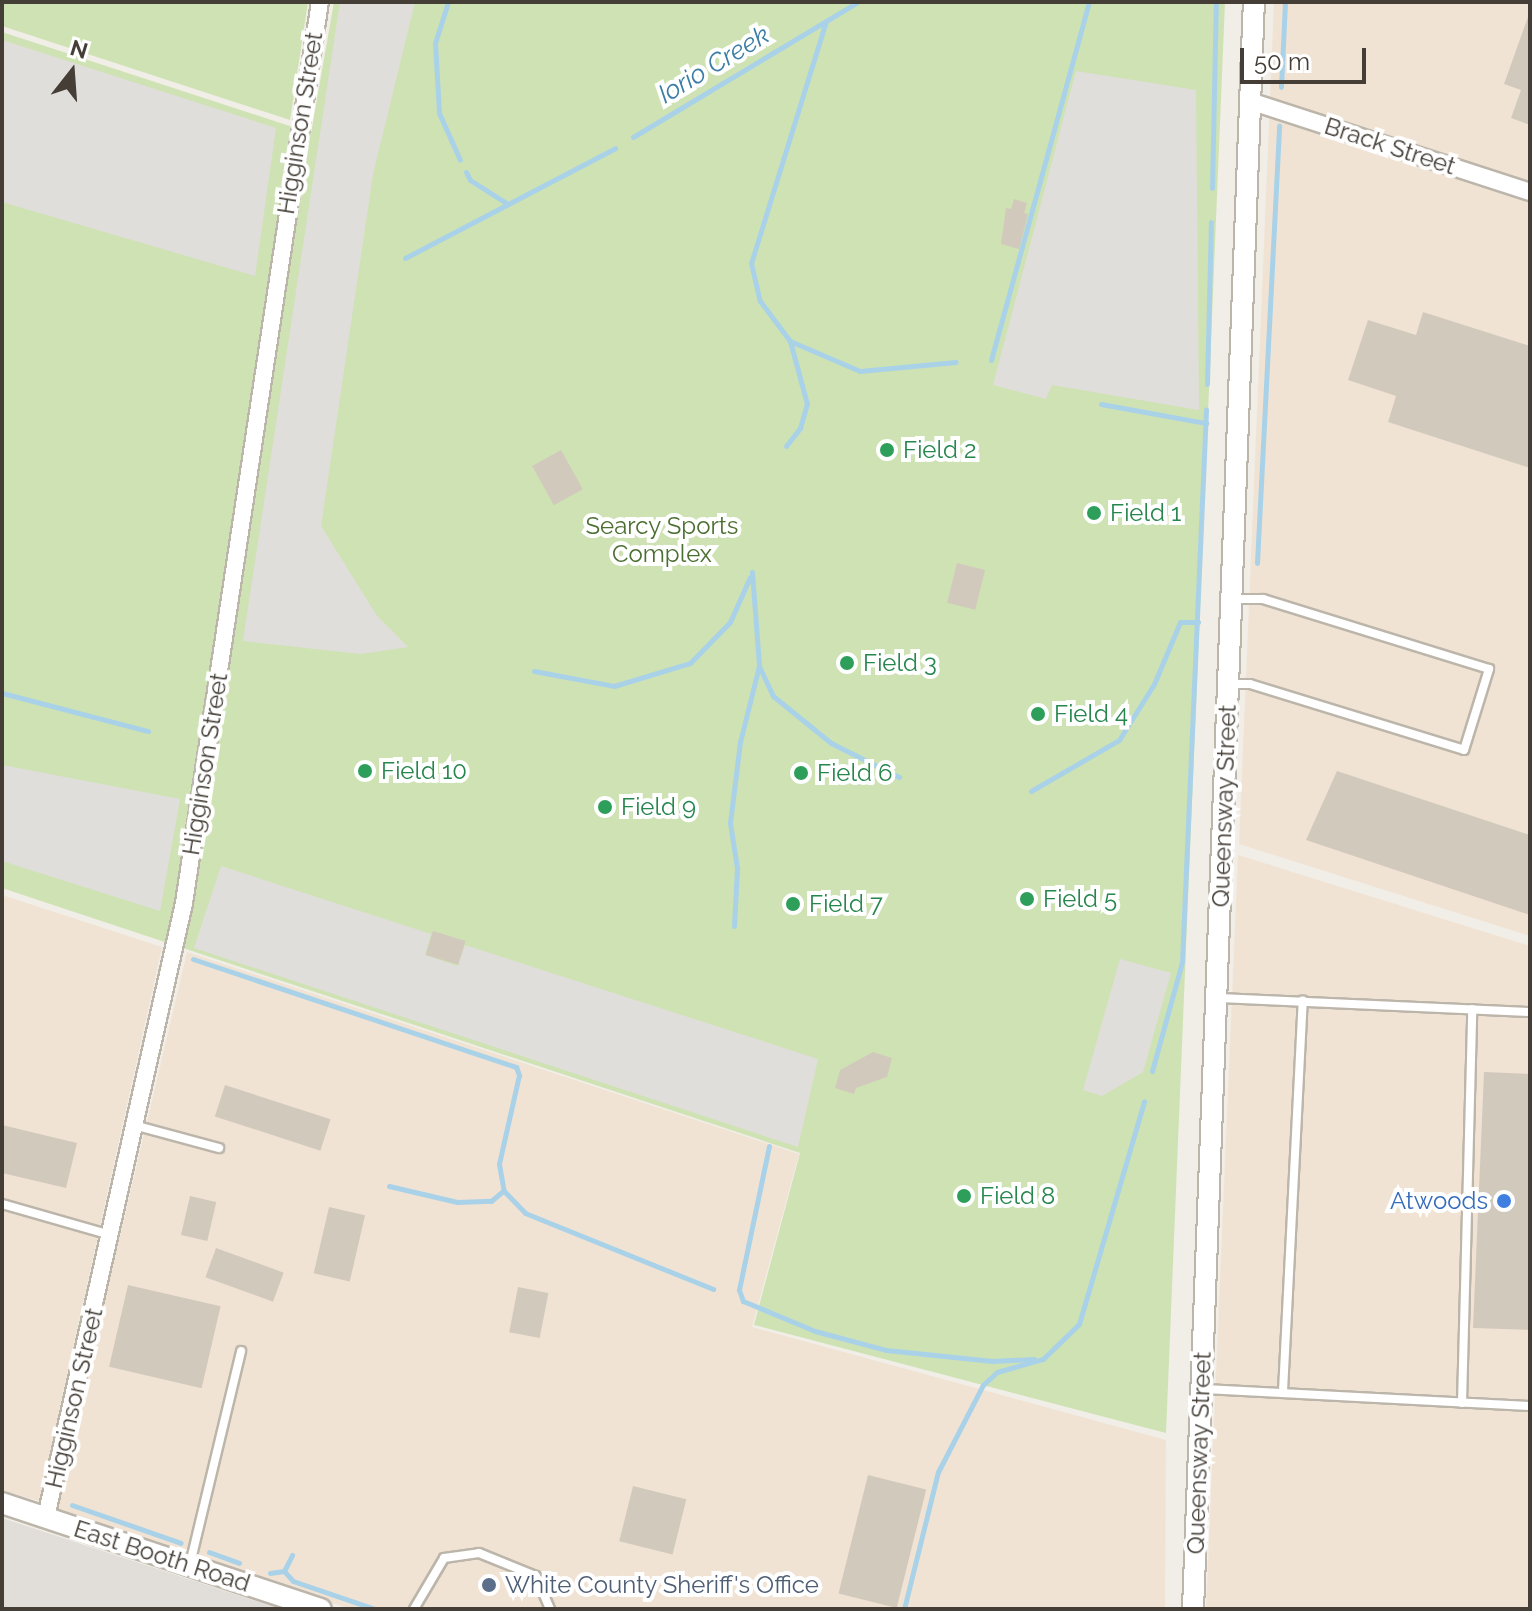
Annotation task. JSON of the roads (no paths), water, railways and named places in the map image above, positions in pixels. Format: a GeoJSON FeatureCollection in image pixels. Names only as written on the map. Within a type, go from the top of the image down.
{"type":"FeatureCollection","features":[{"type":"Feature","properties":{"kind":"street","name":"Higginson Street"},"geometry":{"type":"LineString","coordinates":[[46,1517],[137,1126],[184,903],[320,2]]}},
{"type":"Feature","properties":{"kind":"street","name":"Queensway Street"},"geometry":{"type":"LineString","coordinates":[[1193,1609],[1254,2]]}},
{"type":"Feature","properties":{"kind":"street","name":"Brack Street"},"geometry":{"type":"LineString","coordinates":[[1250,101],[1530,192]]}},
{"type":"Feature","properties":{"kind":"street","name":"East Booth Road"},"geometry":{"type":"LineString","coordinates":[[2,1503],[321,1609]]}},
{"type":"Feature","properties":{"kind":"lane"},"geometry":{"type":"LineString","coordinates":[[1229,684],[1250,684],[1464,750],[1489,669],[1263,599],[1232,599]]}},
{"type":"Feature","properties":{"kind":"lane"},"geometry":{"type":"LineString","coordinates":[[1217,998],[1530,1012]]}},
{"type":"Feature","properties":{"kind":"lane"},"geometry":{"type":"LineString","coordinates":[[1283,1391],[1303,1001]]}},
{"type":"Feature","properties":{"kind":"lane"},"geometry":{"type":"LineString","coordinates":[[1462,1403],[1472,1009]]}},
{"type":"Feature","properties":{"kind":"lane"},"geometry":{"type":"LineString","coordinates":[[137,1126],[219,1148]]}},
{"type":"Feature","properties":{"kind":"lane"},"geometry":{"type":"LineString","coordinates":[[2,1204],[112,1235]]}},
{"type":"Feature","properties":{"kind":"lane"},"geometry":{"type":"LineString","coordinates":[[190,1565],[241,1351]]}},
{"type":"Feature","properties":{"kind":"lane"},"geometry":{"type":"LineString","coordinates":[[1202,1389],[1530,1406]]}},
{"type":"Feature","properties":{"kind":"lane"},"geometry":{"type":"LineString","coordinates":[[414,1609],[444,1558],[479,1553],[536,1576],[550,1609]]}},
{"type":"Feature","properties":{"kind":"waterway"},"geometry":{"type":"LineString","coordinates":[[448,2],[435,43],[439,113],[460,160]]}},
{"type":"Feature","properties":{"kind":"waterway","name":"Iorio Creek"},"geometry":{"type":"LineString","coordinates":[[633,137],[858,2]]}},
{"type":"Feature","properties":{"kind":"waterway"},"geometry":{"type":"LineString","coordinates":[[991,360],[1089,2]]}},
{"type":"Feature","properties":{"kind":"waterway"},"geometry":{"type":"LineString","coordinates":[[1212,188],[1216,2]]}},
{"type":"Feature","properties":{"kind":"waterway"},"geometry":{"type":"LineString","coordinates":[[1281,87],[1285,2]]}},
{"type":"Feature","properties":{"kind":"waterway"},"geometry":{"type":"LineString","coordinates":[[826,21],[751,263],[760,301],[790,341],[860,371],[956,362]]}},
{"type":"Feature","properties":{"kind":"waterway"},"geometry":{"type":"LineString","coordinates":[[1257,563],[1279,126]]}},
{"type":"Feature","properties":{"kind":"waterway","name":"Iorio Creek"},"geometry":{"type":"LineString","coordinates":[[405,258],[615,148]]}},
{"type":"Feature","properties":{"kind":"waterway"},"geometry":{"type":"LineString","coordinates":[[466,172],[470,180],[508,204]]}},
{"type":"Feature","properties":{"kind":"waterway"},"geometry":{"type":"LineString","coordinates":[[1207,384],[1211,222]]}},
{"type":"Feature","properties":{"kind":"waterway"},"geometry":{"type":"LineString","coordinates":[[786,446],[800,428],[807,404],[790,341]]}},
{"type":"Feature","properties":{"kind":"waterway"},"geometry":{"type":"LineString","coordinates":[[1101,404],[1206,423]]}},
{"type":"Feature","properties":{"kind":"waterway"},"geometry":{"type":"LineString","coordinates":[[1152,1071],[1182,962],[1206,410]]}},
{"type":"Feature","properties":{"kind":"waterway"},"geometry":{"type":"LineString","coordinates":[[752,572],[759,666],[773,696],[831,743],[899,777]]}},
{"type":"Feature","properties":{"kind":"waterway"},"geometry":{"type":"LineString","coordinates":[[534,671],[614,686],[690,663],[730,622],[750,577]]}},
{"type":"Feature","properties":{"kind":"waterway"},"geometry":{"type":"LineString","coordinates":[[1031,791],[1119,740],[1154,684],[1180,622],[1198,622]]}},
{"type":"Feature","properties":{"kind":"waterway"},"geometry":{"type":"LineString","coordinates":[[734,926],[737,868],[730,823],[740,742],[759,666]]}},
{"type":"Feature","properties":{"kind":"waterway"},"geometry":{"type":"LineString","coordinates":[[2,693],[148,731]]}},
{"type":"Feature","properties":{"kind":"waterway"},"geometry":{"type":"LineString","coordinates":[[193,959],[516,1067],[519,1075],[499,1164],[504,1191],[525,1213],[713,1289]]}},
{"type":"Feature","properties":{"kind":"waterway"},"geometry":{"type":"LineString","coordinates":[[904,1609],[938,1472],[983,1385],[997,1372],[1043,1359],[1079,1324],[1144,1101]]}},
{"type":"Feature","properties":{"kind":"waterway"},"geometry":{"type":"LineString","coordinates":[[769,1146],[739,1290],[743,1301],[815,1331],[886,1350],[992,1361],[1034,1359]]}},
{"type":"Feature","properties":{"kind":"waterway"},"geometry":{"type":"LineString","coordinates":[[389,1186],[457,1202],[491,1201],[503,1191]]}},
{"type":"Feature","properties":{"kind":"waterway"},"geometry":{"type":"LineString","coordinates":[[72,1505],[181,1543]]}},
{"type":"Feature","properties":{"kind":"waterway"},"geometry":{"type":"LineString","coordinates":[[209,1552],[239,1563]]}},
{"type":"Feature","properties":{"kind":"waterway"},"geometry":{"type":"LineString","coordinates":[[284,1571],[292,1555]]}},
{"type":"Feature","properties":{"kind":"waterway"},"geometry":{"type":"LineString","coordinates":[[270,1573],[284,1571],[293,1581],[375,1609]]}},
{"type":"Feature","properties":{"kind":"place","name":"Field 2"},"geometry":{"type":"Point","coordinates":[887,450]}},
{"type":"Feature","properties":{"kind":"place","name":"Field 1"},"geometry":{"type":"Point","coordinates":[1094,513]}},
{"type":"Feature","properties":{"kind":"place","name":"Field 3"},"geometry":{"type":"Point","coordinates":[847,663]}},
{"type":"Feature","properties":{"kind":"place","name":"Field 4"},"geometry":{"type":"Point","coordinates":[1038,714]}},
{"type":"Feature","properties":{"kind":"place","name":"Field 10"},"geometry":{"type":"Point","coordinates":[365,771]}},
{"type":"Feature","properties":{"kind":"place","name":"Field 6"},"geometry":{"type":"Point","coordinates":[801,773]}},
{"type":"Feature","properties":{"kind":"place","name":"Field 9"},"geometry":{"type":"Point","coordinates":[605,807]}},
{"type":"Feature","properties":{"kind":"place","name":"Field 5"},"geometry":{"type":"Point","coordinates":[1027,899]}},
{"type":"Feature","properties":{"kind":"place","name":"Field 7"},"geometry":{"type":"Point","coordinates":[793,904]}},
{"type":"Feature","properties":{"kind":"place","name":"Field 8"},"geometry":{"type":"Point","coordinates":[964,1196]}},
{"type":"Feature","properties":{"kind":"place","name":"Atwoods"},"geometry":{"type":"Point","coordinates":[1504,1201]}},
{"type":"Feature","properties":{"kind":"place","name":"White County Sheriff's Office"},"geometry":{"type":"Point","coordinates":[489,1585]}},
{"type":"Feature","properties":{"kind":"park label","name":"Searcy Sports Complex"},"geometry":{"type":"Point","coordinates":[662,540]}}]}
